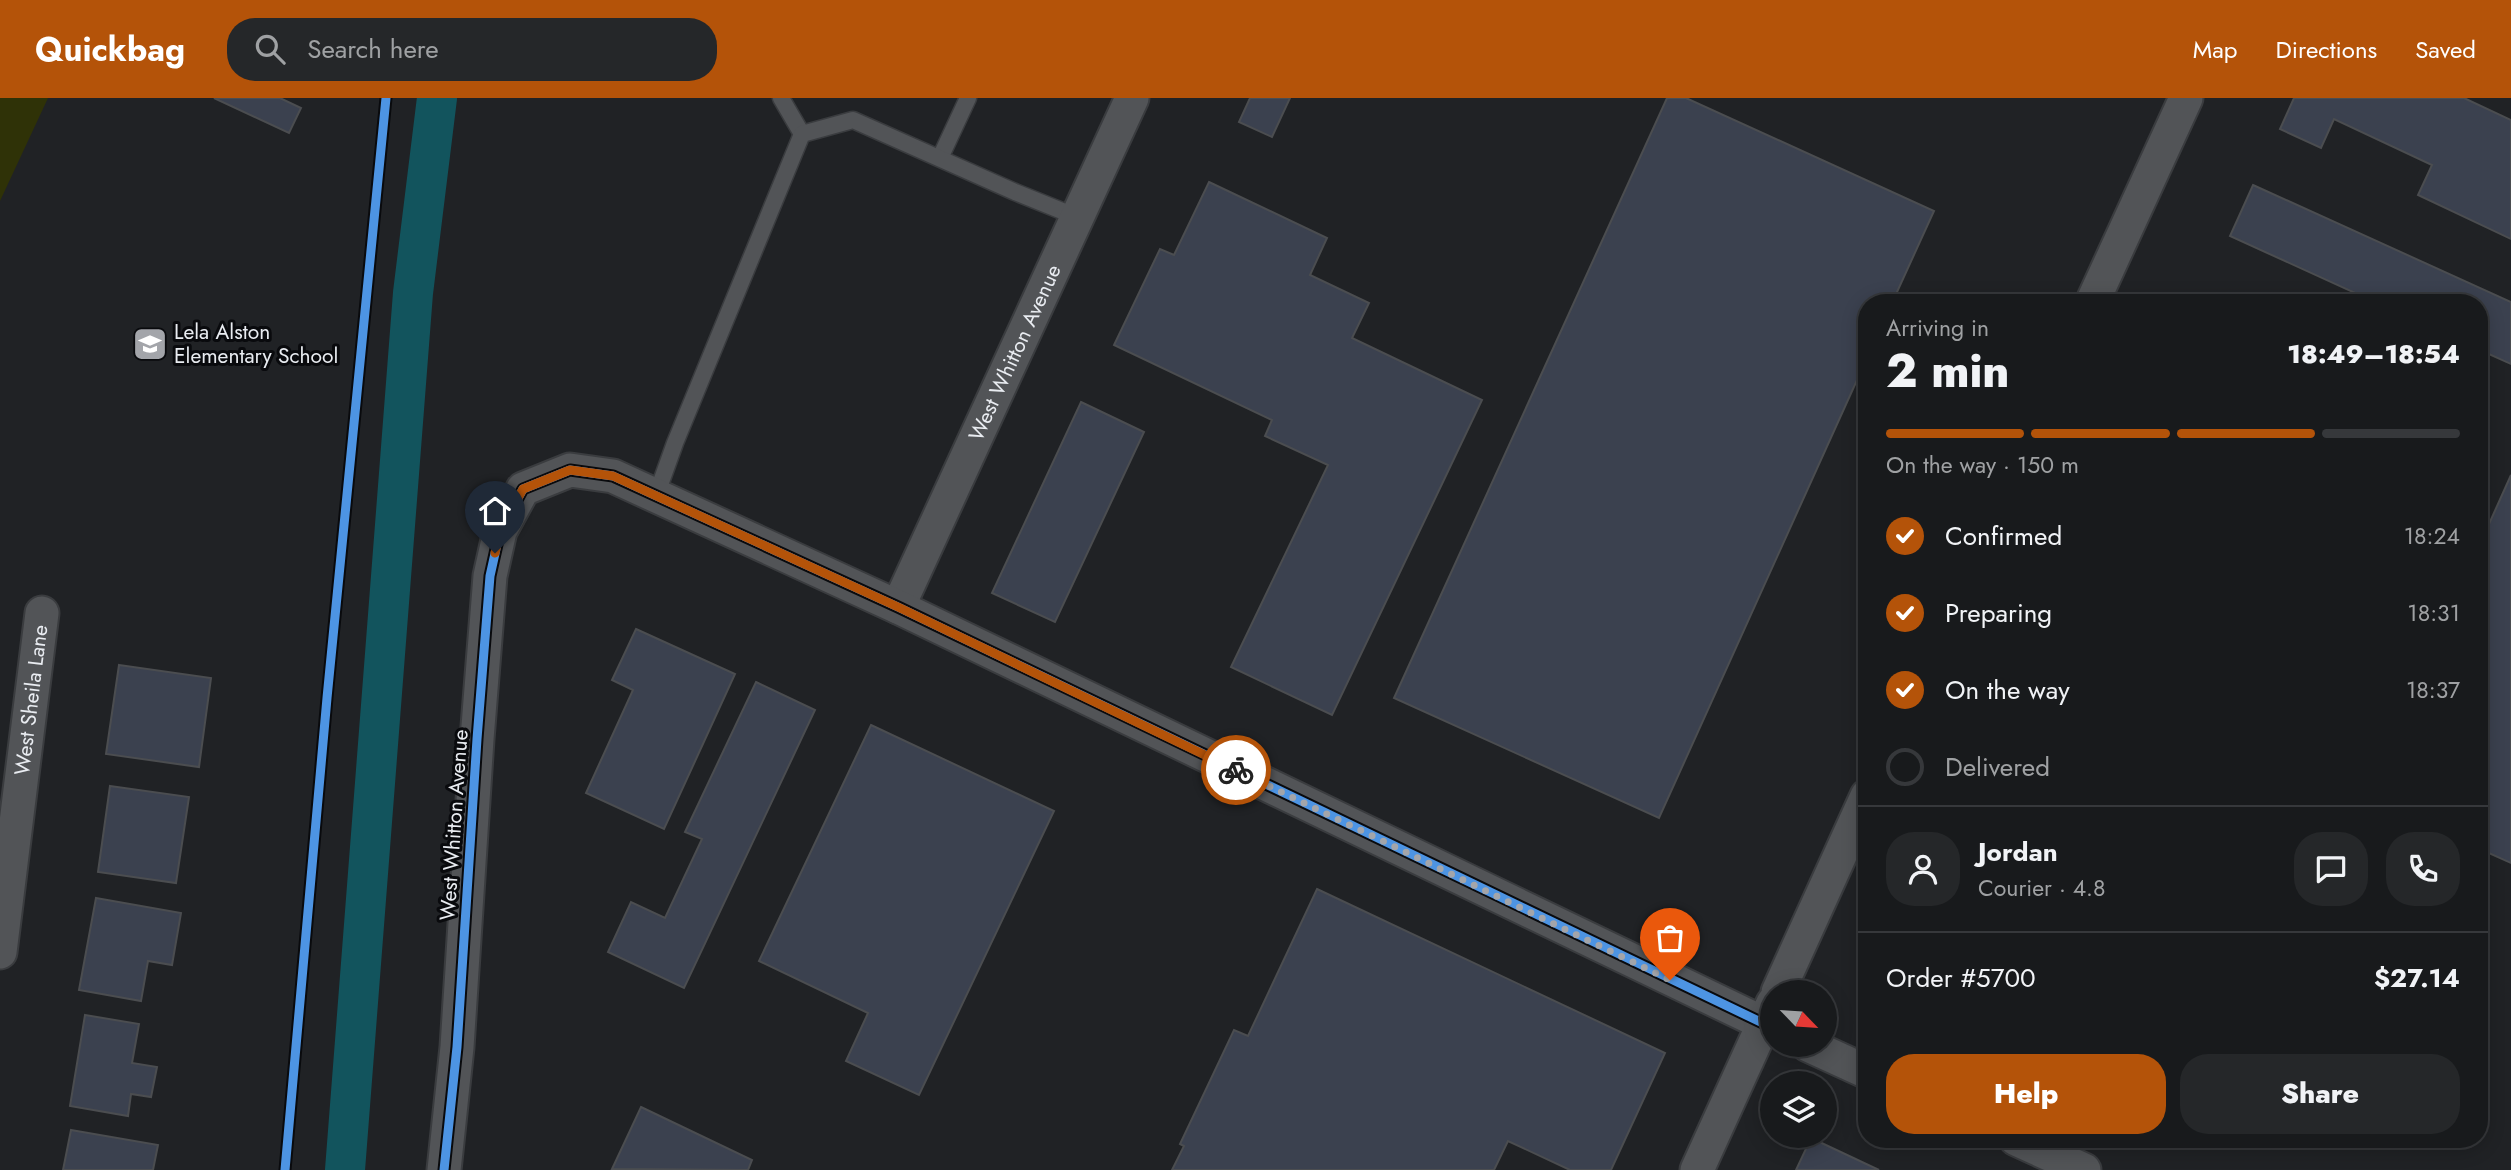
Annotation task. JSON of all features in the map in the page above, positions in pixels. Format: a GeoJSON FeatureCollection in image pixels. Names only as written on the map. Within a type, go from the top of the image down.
{"type":"FeatureCollection","features":[{"type":"Feature","properties":{"kind":"street","name":"West Whitton Avenue"},"geometry":{"type":"LineString","coordinates":[[898,607],[1132,98]]}},
{"type":"Feature","properties":{"kind":"street"},"geometry":{"type":"LineString","coordinates":[[2096,294],[2186,98]]}},
{"type":"Feature","properties":{"kind":"street","name":"West Whitton Avenue"},"geometry":{"type":"LineString","coordinates":[[444,1170],[457,1047],[490,576],[500,531],[523,489],[570,470],[613,476],[656,496]]}},
{"type":"Feature","properties":{"kind":"street"},"geometry":{"type":"LineString","coordinates":[[656,496],[898,607],[1760,1013]]}},
{"type":"Feature","properties":{"kind":"street","name":"West Sheila Lane"},"geometry":{"type":"LineString","coordinates":[[0,952],[10,792],[42,613]]}},
{"type":"Feature","properties":{"kind":"street"},"geometry":{"type":"LineString","coordinates":[[1783,980],[1858,816]]}},
{"type":"Feature","properties":{"kind":"street"},"geometry":{"type":"LineString","coordinates":[[1697,1170],[1760,1039]]}},
{"type":"Feature","properties":{"kind":"street"},"geometry":{"type":"LineString","coordinates":[[1834,1057],[1858,1068]]}},
{"type":"Feature","properties":{"kind":"street"},"geometry":{"type":"LineString","coordinates":[[2036,1148],[2084,1170]]}},
{"type":"Feature","properties":{"kind":"lane"},"geometry":{"type":"LineString","coordinates":[[781,98],[802,134]]}},
{"type":"Feature","properties":{"kind":"lane"},"geometry":{"type":"LineString","coordinates":[[940,158],[968,98]]}},
{"type":"Feature","properties":{"kind":"lane"},"geometry":{"type":"LineString","coordinates":[[802,134],[853,120],[1077,217]]}},
{"type":"Feature","properties":{"kind":"lane"},"geometry":{"type":"LineString","coordinates":[[656,496],[675,443],[802,134]]}},
{"type":"Feature","properties":{"kind":"green space"},"geometry":{"type":"Polygon","coordinates":[[[0,98],[48,98],[0,201],[0,98]]]}},
{"type":"Feature","properties":{"kind":"building"},"geometry":{"type":"Polygon","coordinates":[[[214,98],[280,98],[301,108],[289,133],[214,98]]]}},
{"type":"Feature","properties":{"kind":"building"},"geometry":{"type":"Polygon","coordinates":[[[1250,98],[1290,98],[1272,137],[1239,122],[1250,98]]]}},
{"type":"Feature","properties":{"kind":"building"},"geometry":{"type":"Polygon","coordinates":[[[1667,98],[1686,98],[1934,211],[1896,294],[1858,294],[1858,378],[1659,818],[1394,698],[1667,98]]]}},
{"type":"Feature","properties":{"kind":"building"},"geometry":{"type":"Polygon","coordinates":[[[2294,98],[2464,98],[2511,120],[2511,239],[2418,195],[2432,165],[2334,119],[2321,148],[2280,129],[2294,98]]]}},
{"type":"Feature","properties":{"kind":"building"},"geometry":{"type":"Polygon","coordinates":[[[1209,182],[1327,238],[1310,275],[1369,303],[1352,338],[1482,400],[1332,715],[1231,667],[1328,465],[1265,436],[1272,420],[1114,345],[1160,249],[1174,255],[1209,182]]]}},
{"type":"Feature","properties":{"kind":"building"},"geometry":{"type":"Polygon","coordinates":[[[2253,185],[2511,302],[2511,364],[2488,354],[2488,294],[2357,294],[2230,236],[2253,185]]]}},
{"type":"Feature","properties":{"kind":"building"},"geometry":{"type":"Polygon","coordinates":[[[1081,402],[1144,432],[1055,622],[992,593],[1081,402]]]}},
{"type":"Feature","properties":{"kind":"building"},"geometry":{"type":"Polygon","coordinates":[[[2511,475],[2511,863],[2488,853],[2488,526],[2511,475]]]}},
{"type":"Feature","properties":{"kind":"building"},"geometry":{"type":"Polygon","coordinates":[[[636,629],[735,674],[664,829],[586,793],[633,690],[612,680],[636,629]]]}},
{"type":"Feature","properties":{"kind":"building"},"geometry":{"type":"Polygon","coordinates":[[[119,665],[211,678],[199,767],[106,754],[119,665]]]}},
{"type":"Feature","properties":{"kind":"building"},"geometry":{"type":"Polygon","coordinates":[[[756,682],[815,710],[684,988],[608,952],[631,902],[665,918],[702,839],[685,832],[756,682]]]}},
{"type":"Feature","properties":{"kind":"building"},"geometry":{"type":"Polygon","coordinates":[[[871,725],[1054,811],[919,1095],[846,1061],[868,1013],[759,961],[871,725]]]}},
{"type":"Feature","properties":{"kind":"building"},"geometry":{"type":"Polygon","coordinates":[[[110,786],[189,797],[176,883],[98,872],[110,786]]]}},
{"type":"Feature","properties":{"kind":"building"},"geometry":{"type":"Polygon","coordinates":[[[1317,889],[1665,1053],[1611,1170],[1570,1170],[1508,1141],[1494,1170],[1172,1170],[1184,1146],[1180,1144],[1234,1030],[1248,1036],[1317,889]]]}},
{"type":"Feature","properties":{"kind":"building"},"geometry":{"type":"Polygon","coordinates":[[[96,898],[181,913],[172,965],[148,961],[141,1001],[79,990],[96,898]]]}},
{"type":"Feature","properties":{"kind":"building"},"geometry":{"type":"Polygon","coordinates":[[[85,1015],[139,1024],[132,1063],[157,1067],[151,1097],[131,1094],[128,1116],[70,1106],[85,1015]]]}},
{"type":"Feature","properties":{"kind":"building"},"geometry":{"type":"Polygon","coordinates":[[[641,1107],[752,1160],[748,1170],[612,1169],[641,1107]]]}},
{"type":"Feature","properties":{"kind":"building"},"geometry":{"type":"Polygon","coordinates":[[[71,1130],[158,1145],[153,1170],[63,1170],[71,1130]]]}},
{"type":"Feature","properties":{"kind":"building"},"geometry":{"type":"Polygon","coordinates":[[[1806,1148],[1832,1148],[1879,1170],[1796,1170],[1806,1148]]]}},
{"type":"Feature","properties":{"kind":"waterway"},"geometry":{"type":"LineString","coordinates":[[345,1170],[413,293],[437,98]]}},
{"type":"Feature","properties":{"kind":"cycle path"},"geometry":{"type":"LineString","coordinates":[[285,1170],[327,698],[386,98]]}},
{"type":"Feature","properties":{"kind":"cycle path"},"geometry":{"type":"LineString","coordinates":[[444,1170],[457,1047],[490,576],[500,531],[523,489],[570,470],[613,476],[898,607],[1760,1022]]}},
{"type":"Feature","properties":{"kind":"way so far"},"geometry":{"type":"LineString","coordinates":[[1236,770],[1670,980]]}},
{"type":"Feature","properties":{"kind":"place","name":"Lela Alston Elementary School"},"geometry":{"type":"Point","coordinates":[150,344]}},
{"type":"Feature","properties":{"kind":"route"},"geometry":{"type":"LineString","coordinates":[[495,553],[500,531],[523,489],[570,470],[613,476],[898,607],[1236,770]]}}]}
